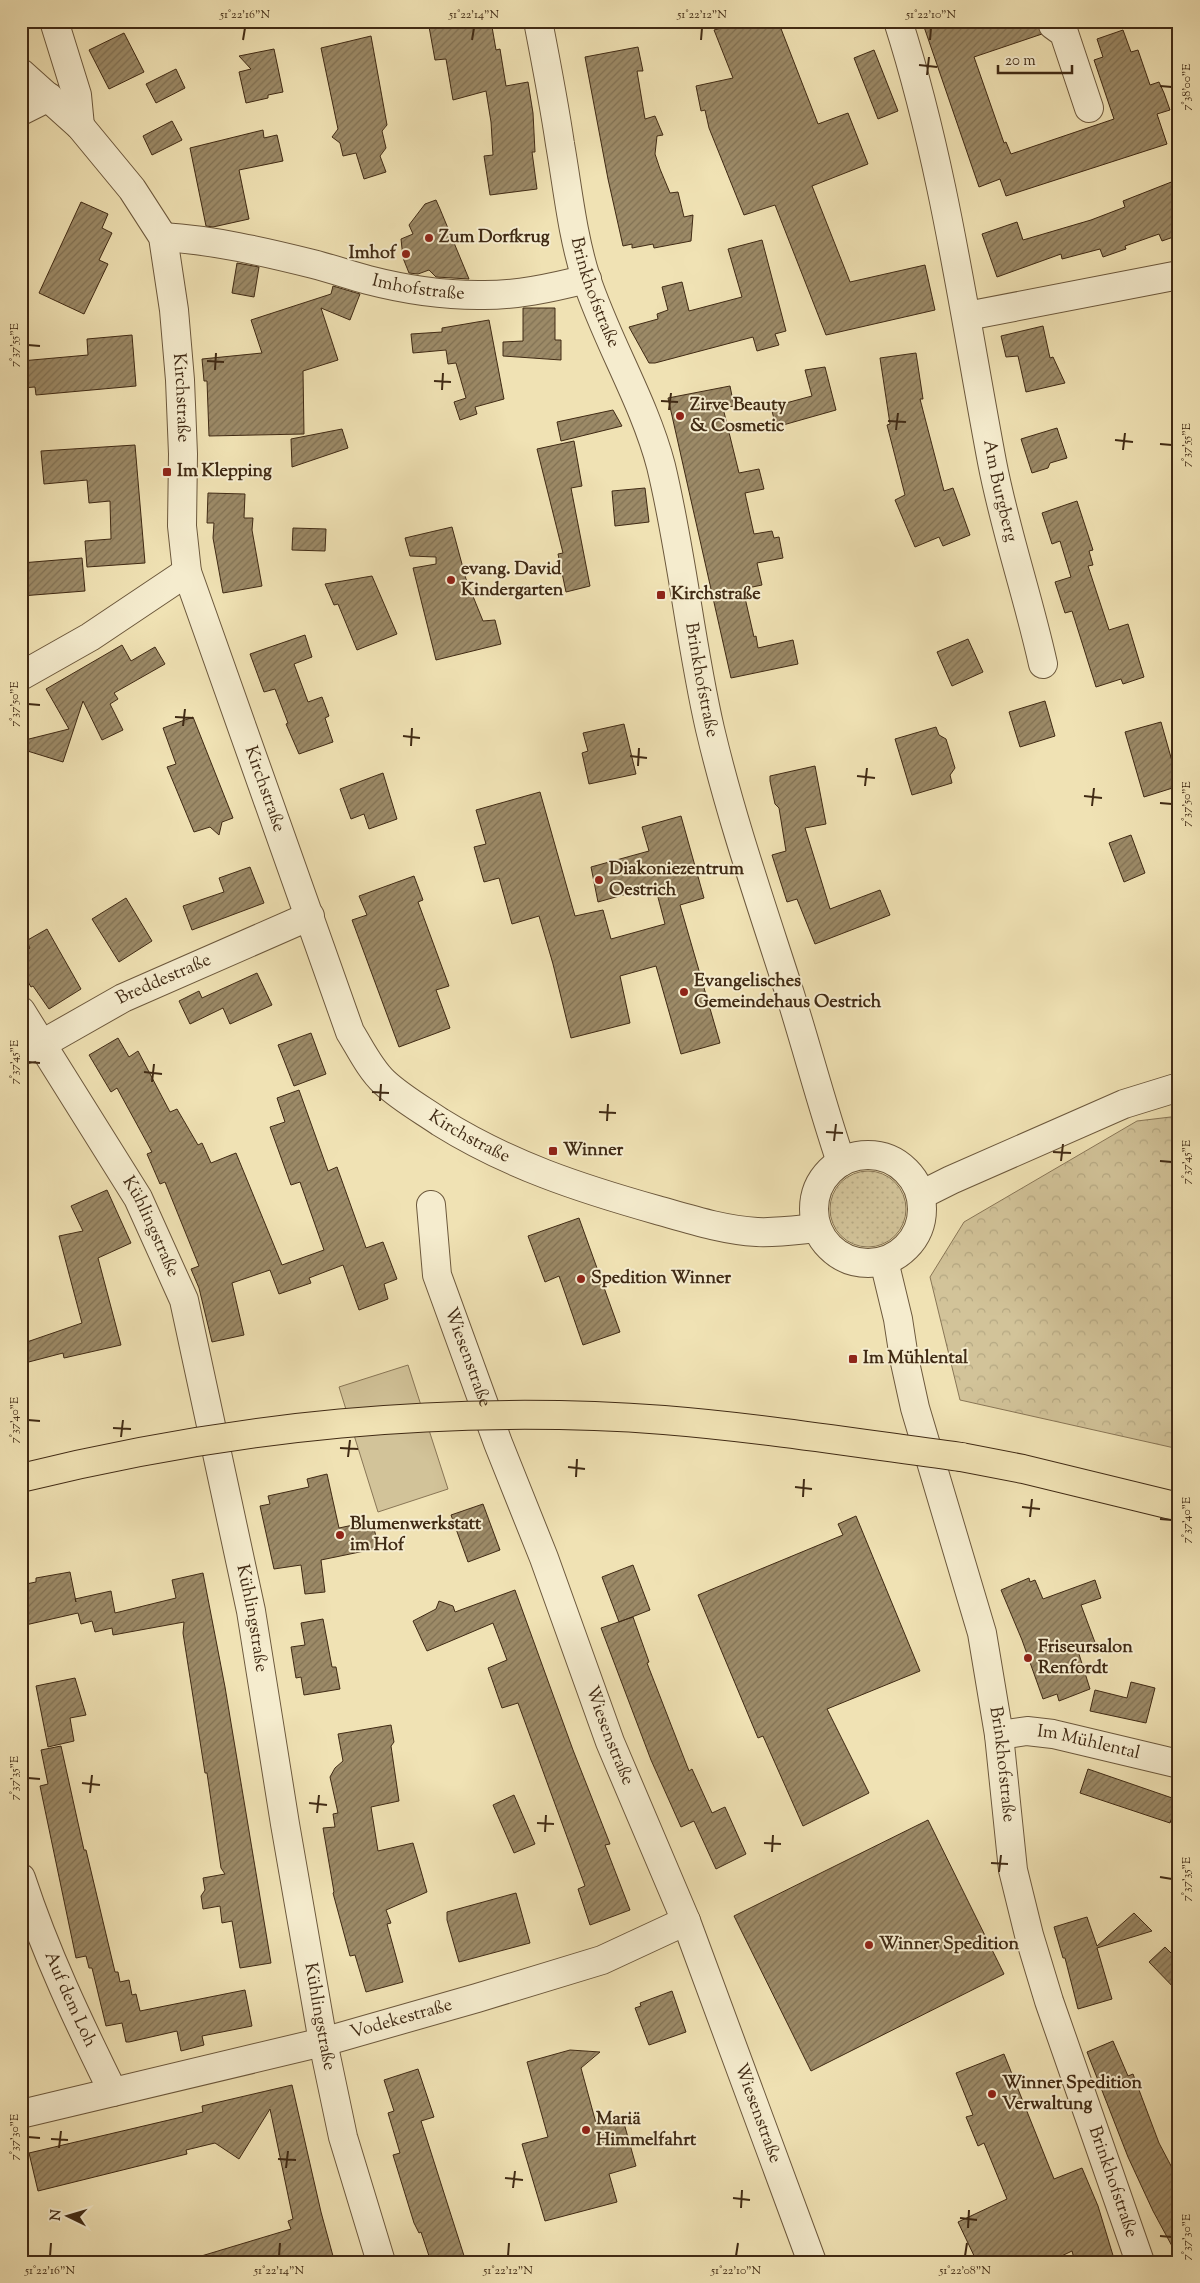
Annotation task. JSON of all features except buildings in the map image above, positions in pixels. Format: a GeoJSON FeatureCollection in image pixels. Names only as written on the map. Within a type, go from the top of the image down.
{"type":"FeatureCollection","features":[{"type":"Feature","properties":{"kind":"highway"},"geometry":{"type":"LineString","coordinates":[[21,1478],[76,1464],[202,1440],[308,1426],[417,1418],[586,1416],[664,1420],[815,1436],[961,1457],[1049,1475],[1179,1507]]}},
{"type":"Feature","properties":{"kind":"street"},"geometry":{"type":"LineString","coordinates":[[54,21],[77,95],[80,126]]}},
{"type":"Feature","properties":{"kind":"street","name":"Brinkhofstraße"},"geometry":{"type":"LineString","coordinates":[[538,21],[560,144],[573,232],[586,278],[604,326],[630,382],[656,448],[668,496],[697,668],[729,804],[842,1162]]}},
{"type":"Feature","properties":{"kind":"street","name":"Am Burgberg"},"geometry":{"type":"LineString","coordinates":[[898,21],[917,81],[946,205],[992,462],[1006,528],[1034,622],[1043,664]]}},
{"type":"Feature","properties":{"kind":"street"},"geometry":{"type":"LineString","coordinates":[[1052,21],[1053,25],[1064,33],[1089,108]]}},
{"type":"Feature","properties":{"kind":"street","name":"Kirchstraße"},"geometry":{"type":"LineString","coordinates":[[21,73],[80,126],[132,189],[163,237],[174,310],[180,380],[183,454],[182,526],[187,572],[350,1032],[367,1060],[382,1080],[406,1100],[463,1136],[512,1162],[547,1176],[624,1201],[712,1225],[756,1232],[817,1228]]}},
{"type":"Feature","properties":{"kind":"street"},"geometry":{"type":"LineString","coordinates":[[21,111],[49,97]]}},
{"type":"Feature","properties":{"kind":"street","name":"Imhofstraße"},"geometry":{"type":"LineString","coordinates":[[163,237],[187,238],[222,245],[314,264],[370,280],[442,293],[511,294],[549,288],[586,278]]}},
{"type":"Feature","properties":{"kind":"street"},"geometry":{"type":"LineString","coordinates":[[967,316],[1179,275]]}},
{"type":"Feature","properties":{"kind":"street"},"geometry":{"type":"LineString","coordinates":[[21,676],[90,637],[187,572]]}},
{"type":"Feature","properties":{"kind":"street","name":"Breddestraße"},"geometry":{"type":"LineString","coordinates":[[32,1048],[123,998],[310,916]]}},
{"type":"Feature","properties":{"kind":"street","name":"Kühlingstraße"},"geometry":{"type":"LineString","coordinates":[[21,1010],[32,1048],[138,1198],[184,1300],[251,1611],[285,1824],[343,2137],[382,2262]]}},
{"type":"Feature","properties":{"kind":"street"},"geometry":{"type":"LineString","coordinates":[[920,1195],[1124,1104],[1179,1087]]}},
{"type":"Feature","properties":{"kind":"street"},"geometry":{"type":"LineString","coordinates":[[862,1155],[884,1157],[903,1168],[911,1176],[920,1195],[921,1219],[918,1230],[904,1249],[884,1261],[868,1263],[845,1258],[832,1249],[817,1228],[814,1209],[817,1190],[827,1174],[842,1162],[862,1155]]}},
{"type":"Feature","properties":{"kind":"street","name":"Wiesenstraße"},"geometry":{"type":"LineString","coordinates":[[431,1205],[437,1274],[498,1444],[544,1558],[610,1742],[686,1921],[812,2262]]}},
{"type":"Feature","properties":{"kind":"street","name":"Brinkhofstraße"},"geometry":{"type":"LineString","coordinates":[[884,1261],[898,1319],[915,1408],[982,1633],[999,1735],[1013,1870],[1029,1935],[1052,2010],[1140,2262]]}},
{"type":"Feature","properties":{"kind":"street","name":"Im Mühlental"},"geometry":{"type":"LineString","coordinates":[[999,1735],[1027,1731],[1053,1734],[1179,1764]]}},
{"type":"Feature","properties":{"kind":"street","name":"Auf dem Loh"},"geometry":{"type":"LineString","coordinates":[[21,1878],[40,1935],[62,1986],[113,2092]]}},
{"type":"Feature","properties":{"kind":"street","name":"Vodekestraße"},"geometry":{"type":"LineString","coordinates":[[21,2114],[324,2042],[602,1960],[686,1921]]}},
{"type":"Feature","properties":{"kind":"green space"},"geometry":{"type":"Polygon","coordinates":[[[1179,1116],[1179,1449],[960,1400],[930,1277],[964,1222],[1137,1121],[1179,1116]]]}},
{"type":"Feature","properties":{"kind":"green space"},"geometry":{"type":"Polygon","coordinates":[[[868,1171],[882,1174],[895,1182],[903,1195],[906,1209],[903,1223],[895,1236],[882,1244],[868,1247],[854,1244],[841,1236],[833,1223],[830,1209],[833,1195],[841,1182],[854,1174],[868,1171]]]}},
{"type":"Feature","properties":{"kind":"green space"},"geometry":{"type":"Polygon","coordinates":[[[408,1365],[448,1489],[378,1512],[339,1387],[408,1365]]]}},
{"type":"Feature","properties":{"kind":"place","name":"Zum Dorfkrug"},"geometry":{"type":"Point","coordinates":[429,238]}},
{"type":"Feature","properties":{"kind":"place","name":"Imhof"},"geometry":{"type":"Point","coordinates":[406,254]}},
{"type":"Feature","properties":{"kind":"place","name":"Zirve Beauty & Cosmetic"},"geometry":{"type":"Point","coordinates":[680,416]}},
{"type":"Feature","properties":{"kind":"place","name":"Im Klepping"},"geometry":{"type":"Point","coordinates":[167,472]}},
{"type":"Feature","properties":{"kind":"place","name":"evang. David Kindergarten"},"geometry":{"type":"Point","coordinates":[451,580]}},
{"type":"Feature","properties":{"kind":"place","name":"Kirchstraße"},"geometry":{"type":"Point","coordinates":[661,595]}},
{"type":"Feature","properties":{"kind":"place","name":"Diakoniezentrum Oestrich"},"geometry":{"type":"Point","coordinates":[599,880]}},
{"type":"Feature","properties":{"kind":"place","name":"Evangelisches Gemeindehaus Oestrich"},"geometry":{"type":"Point","coordinates":[684,992]}},
{"type":"Feature","properties":{"kind":"place","name":"Winner"},"geometry":{"type":"Point","coordinates":[553,1151]}},
{"type":"Feature","properties":{"kind":"place","name":"Spedition Winner"},"geometry":{"type":"Point","coordinates":[581,1279]}},
{"type":"Feature","properties":{"kind":"place","name":"Im Mühlental"},"geometry":{"type":"Point","coordinates":[853,1359]}},
{"type":"Feature","properties":{"kind":"place","name":"Blumenwerkstatt im Hof"},"geometry":{"type":"Point","coordinates":[340,1535]}},
{"type":"Feature","properties":{"kind":"place","name":"Friseursalon Renfordt"},"geometry":{"type":"Point","coordinates":[1028,1658]}},
{"type":"Feature","properties":{"kind":"place","name":"Winner Spedition"},"geometry":{"type":"Point","coordinates":[869,1945]}},
{"type":"Feature","properties":{"kind":"place","name":"Winner Spedition Verwaltung"},"geometry":{"type":"Point","coordinates":[992,2094]}},
{"type":"Feature","properties":{"kind":"place","name":"Mariä Himmelfahrt"},"geometry":{"type":"Point","coordinates":[586,2130]}}]}
